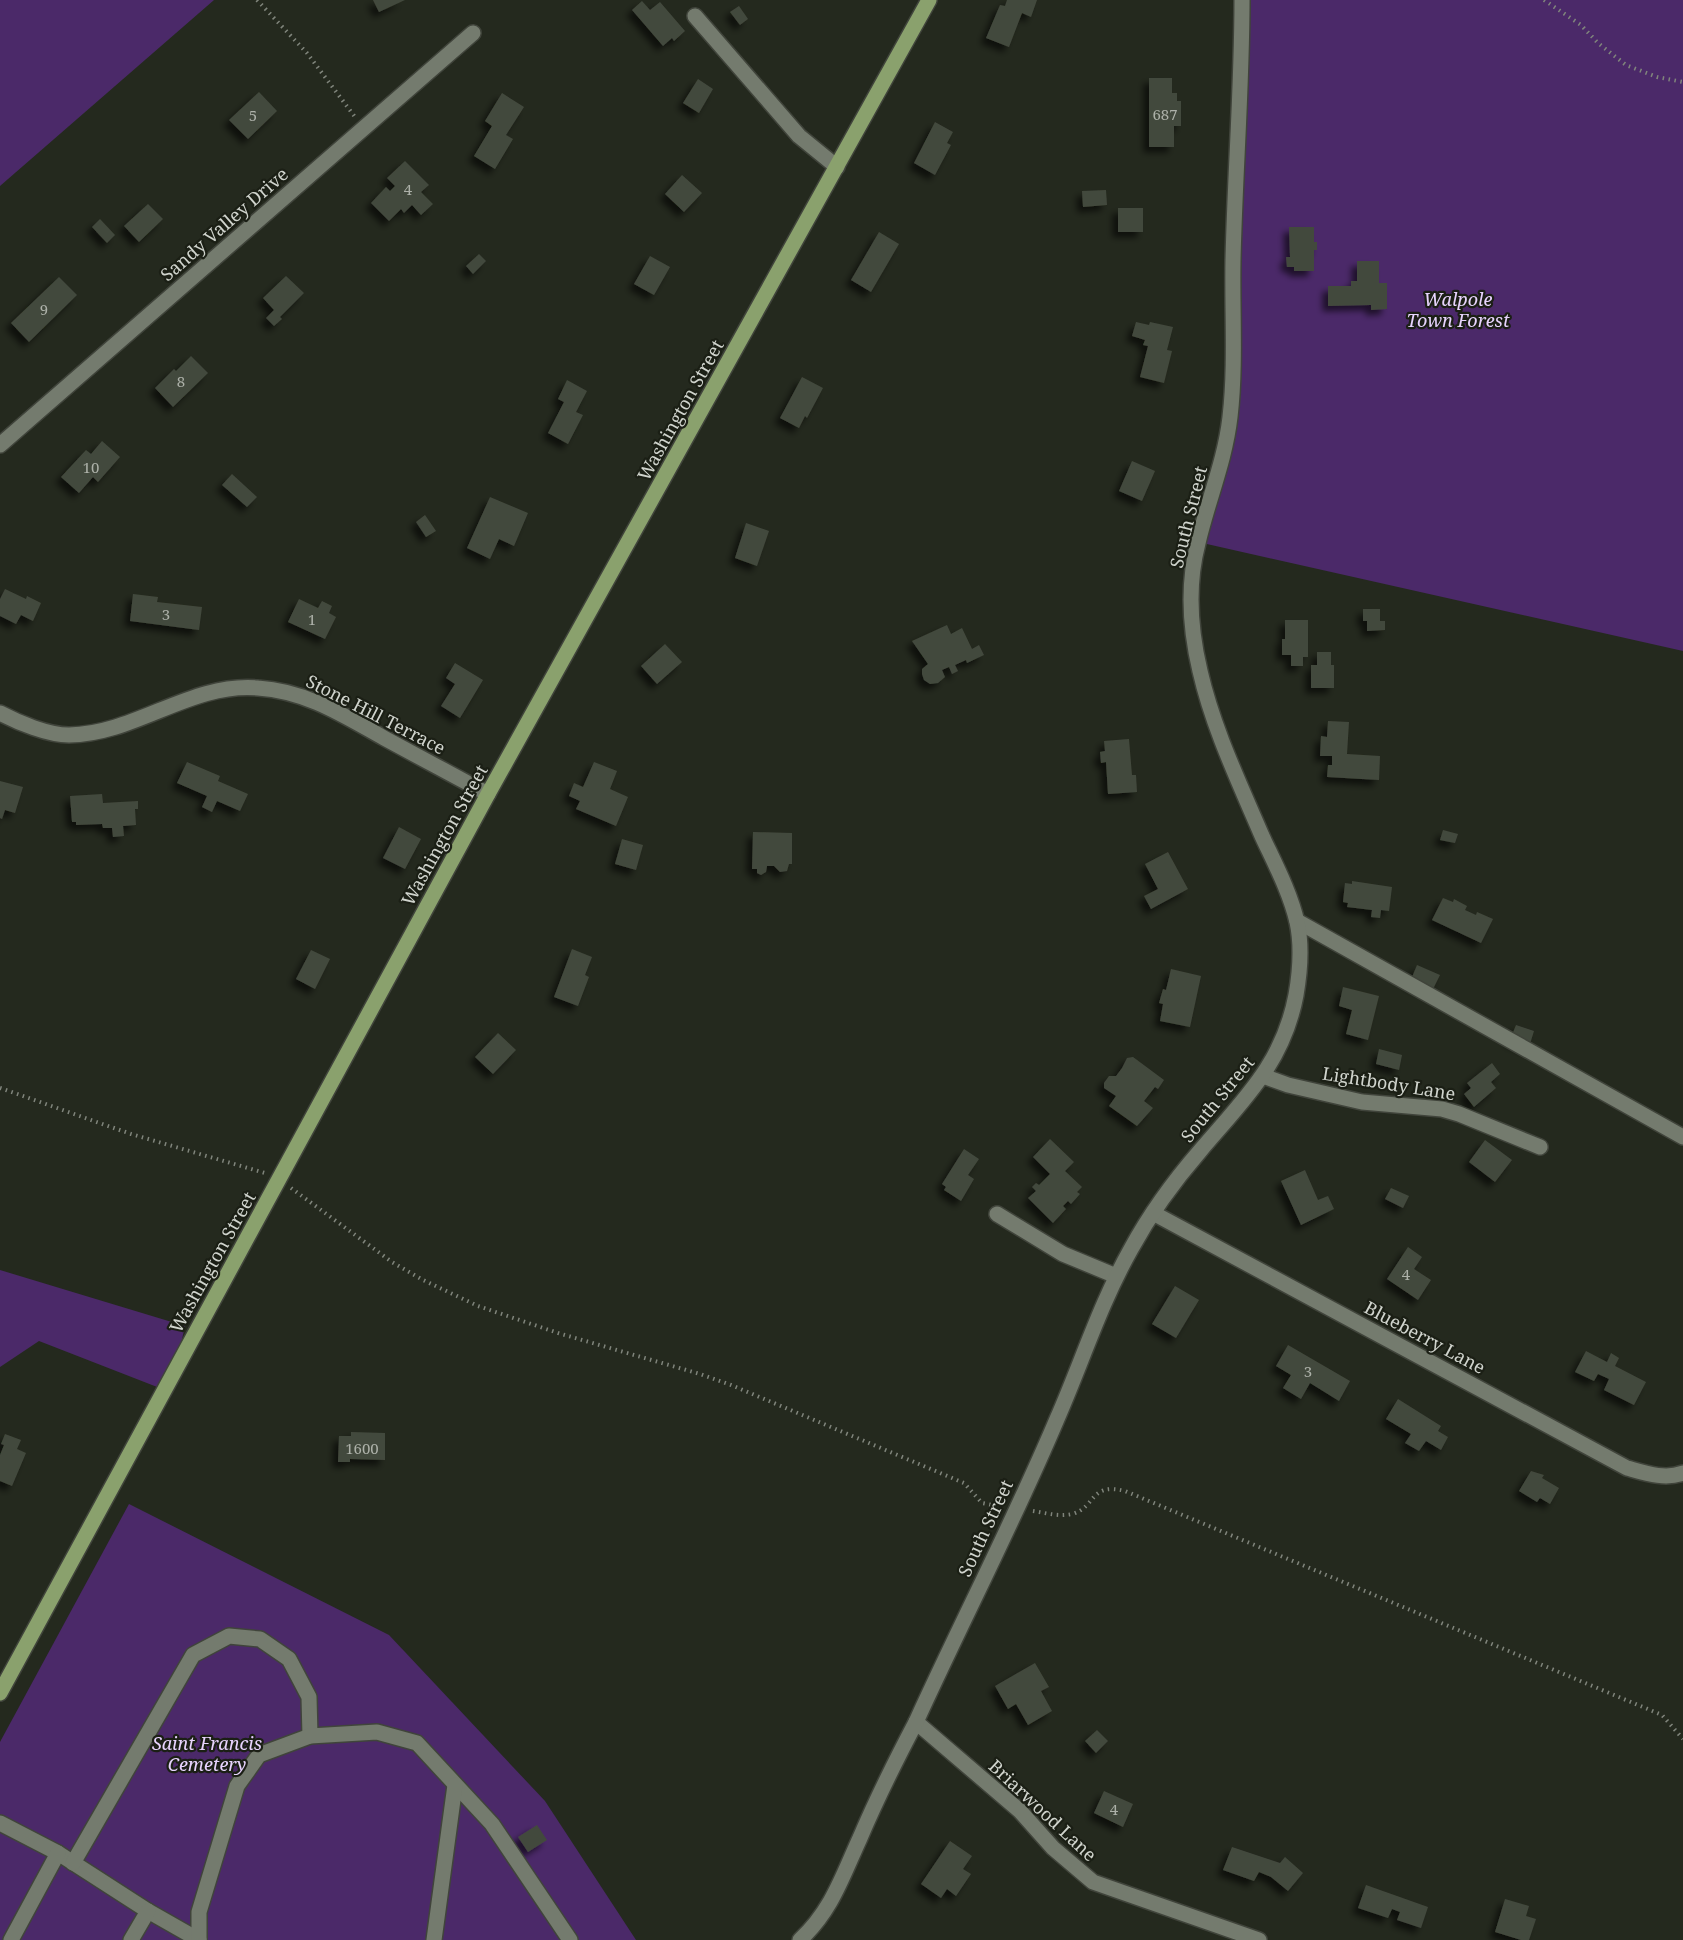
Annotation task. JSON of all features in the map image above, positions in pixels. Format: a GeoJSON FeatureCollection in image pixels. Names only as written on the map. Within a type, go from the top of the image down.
{"type":"FeatureCollection","features":[{"type":"Feature","properties":{"kind":"main road","name":"Washington Street"},"geometry":{"type":"LineString","coordinates":[[0,1693],[488,794],[929,0]]}},
{"type":"Feature","properties":{"kind":"street","name":"South Street"},"geometry":{"type":"LineString","coordinates":[[800,1940],[816,1926],[832,1903],[874,1807],[1058,1418],[1095,1321],[1116,1276],[1153,1213],[1191,1161],[1263,1076],[1275,1058],[1296,997],[1300,942],[1297,921],[1284,884],[1229,762],[1201,675],[1191,604],[1192,569],[1225,448],[1232,391],[1233,264],[1242,0]]}},
{"type":"Feature","properties":{"kind":"street"},"geometry":{"type":"LineString","coordinates":[[695,16],[799,136],[837,167]]}},
{"type":"Feature","properties":{"kind":"street","name":"Sandy Valley Drive"},"geometry":{"type":"LineString","coordinates":[[0,445],[473,33]]}},
{"type":"Feature","properties":{"kind":"street","name":"Stone Hill Terrace"},"geometry":{"type":"LineString","coordinates":[[0,713],[24,725],[68,735],[125,725],[188,699],[221,690],[255,687],[288,691],[322,704],[488,794]]}},
{"type":"Feature","properties":{"kind":"street"},"geometry":{"type":"LineString","coordinates":[[1297,921],[1683,1137]]}},
{"type":"Feature","properties":{"kind":"street","name":"Lightbody Lane"},"geometry":{"type":"LineString","coordinates":[[1263,1076],[1362,1102],[1442,1109],[1540,1147]]}},
{"type":"Feature","properties":{"kind":"street","name":"Blueberry Lane"},"geometry":{"type":"LineString","coordinates":[[1153,1213],[1627,1468],[1658,1475],[1674,1476],[1683,1473]]}},
{"type":"Feature","properties":{"kind":"street"},"geometry":{"type":"LineString","coordinates":[[997,1214],[1063,1254],[1116,1276]]}},
{"type":"Feature","properties":{"kind":"street"},"geometry":{"type":"LineString","coordinates":[[73,1863],[193,1654],[229,1636],[260,1639],[289,1659],[309,1696],[310,1737]]}},
{"type":"Feature","properties":{"kind":"street","name":"Briarwood Lane"},"geometry":{"type":"LineString","coordinates":[[916,1722],[1020,1811],[1053,1848],[1093,1882],[1238,1936],[1259,1940]]}},
{"type":"Feature","properties":{"kind":"street"},"geometry":{"type":"LineString","coordinates":[[0,1823],[58,1853],[148,1911],[199,1940],[199,1912],[237,1786],[259,1755],[310,1737],[377,1732],[417,1743],[492,1824],[570,1940]]}},
{"type":"Feature","properties":{"kind":"street"},"geometry":{"type":"LineString","coordinates":[[434,1940],[455,1785]]}},
{"type":"Feature","properties":{"kind":"street"},"geometry":{"type":"LineString","coordinates":[[11,1940],[58,1853]]}},
{"type":"Feature","properties":{"kind":"street"},"geometry":{"type":"LineString","coordinates":[[130,1940],[148,1911]]}},
{"type":"Feature","properties":{"kind":"path"},"geometry":{"type":"LineString","coordinates":[[257,0],[307,53],[363,128]]}},
{"type":"Feature","properties":{"kind":"path"},"geometry":{"type":"LineString","coordinates":[[1544,0],[1581,25],[1598,43],[1626,65],[1657,77],[1683,82]]}},
{"type":"Feature","properties":{"kind":"path"},"geometry":{"type":"LineString","coordinates":[[0,1088],[131,1134],[280,1177],[300,1196],[331,1216],[392,1262],[423,1280],[478,1306],[558,1333],[689,1370],[731,1385],[964,1484],[982,1503],[1057,1516],[1080,1510],[1100,1491],[1108,1488],[1125,1491],[1662,1715],[1683,1739]]}},
{"type":"Feature","properties":{"kind":"green space"},"geometry":{"type":"Polygon","coordinates":[[[0,0],[214,0],[0,186],[0,0]]]}},
{"type":"Feature","properties":{"kind":"green space","name":"Walpole Town Forest"},"geometry":{"type":"Polygon","coordinates":[[[1242,0],[1683,0],[1683,651],[1198,542],[1225,448],[1242,0]]]}},
{"type":"Feature","properties":{"kind":"green space"},"geometry":{"type":"Polygon","coordinates":[[[0,1270],[185,1326],[170,1392],[39,1341],[0,1367],[0,1270]]]}},
{"type":"Feature","properties":{"kind":"green space","name":"Saint Francis Cemetery"},"geometry":{"type":"Polygon","coordinates":[[[129,1504],[389,1635],[545,1801],[636,1940],[0,1940],[0,1742],[129,1504]]]}},
{"type":"Feature","properties":{"kind":"building"},"geometry":{"type":"Polygon","coordinates":[[[373,0],[405,0],[379,12],[373,0]]]}},
{"type":"Feature","properties":{"kind":"building"},"geometry":{"type":"Polygon","coordinates":[[[1007,0],[1037,0],[1031,17],[1022,13],[1009,47],[986,38],[1000,5],[1005,6],[1007,0]]]}},
{"type":"Feature","properties":{"kind":"building"},"geometry":{"type":"Polygon","coordinates":[[[642,1],[650,10],[660,2],[685,31],[674,41],[672,38],[663,46],[632,10],[642,1]]]}},
{"type":"Feature","properties":{"kind":"building"},"geometry":{"type":"Polygon","coordinates":[[[739,6],[748,19],[740,25],[730,12],[739,6]]]}},
{"type":"Feature","properties":{"kind":"building"},"geometry":{"type":"Polygon","coordinates":[[[1149,78],[1172,78],[1172,93],[1177,93],[1177,101],[1181,101],[1181,126],[1174,126],[1174,147],[1149,147],[1149,78]]]}},
{"type":"Feature","properties":{"kind":"building"},"geometry":{"type":"Polygon","coordinates":[[[698,79],[713,89],[699,113],[683,103],[698,79]]]}},
{"type":"Feature","properties":{"kind":"building"},"geometry":{"type":"Polygon","coordinates":[[[259,92],[277,111],[248,139],[229,120],[259,92]]]}},
{"type":"Feature","properties":{"kind":"building"},"geometry":{"type":"Polygon","coordinates":[[[502,93],[524,107],[506,135],[513,139],[495,169],[474,156],[492,126],[485,121],[502,93]]]}},
{"type":"Feature","properties":{"kind":"building"},"geometry":{"type":"Polygon","coordinates":[[[935,122],[953,132],[947,143],[951,145],[935,175],[914,163],[935,122]]]}},
{"type":"Feature","properties":{"kind":"building"},"geometry":{"type":"Polygon","coordinates":[[[405,161],[429,185],[421,192],[433,204],[421,215],[412,205],[404,213],[401,209],[389,221],[371,203],[386,187],[390,191],[395,186],[387,178],[405,161]]]}},
{"type":"Feature","properties":{"kind":"building"},"geometry":{"type":"Polygon","coordinates":[[[682,175],[702,193],[684,212],[665,194],[682,175]]]}},
{"type":"Feature","properties":{"kind":"building"},"geometry":{"type":"Polygon","coordinates":[[[1106,190],[1107,205],[1083,207],[1082,191],[1106,190]]]}},
{"type":"Feature","properties":{"kind":"building"},"geometry":{"type":"Polygon","coordinates":[[[148,204],[163,219],[139,242],[124,226],[148,204]]]}},
{"type":"Feature","properties":{"kind":"building"},"geometry":{"type":"Polygon","coordinates":[[[1118,208],[1143,208],[1143,232],[1118,232],[1118,208]]]}},
{"type":"Feature","properties":{"kind":"building"},"geometry":{"type":"Polygon","coordinates":[[[100,219],[115,235],[107,243],[92,227],[100,219]]]}},
{"type":"Feature","properties":{"kind":"building"},"geometry":{"type":"Polygon","coordinates":[[[1289,227],[1314,227],[1314,242],[1317,242],[1317,250],[1314,250],[1314,271],[1294,271],[1294,267],[1287,267],[1286,257],[1290,257],[1289,227]]]}},
{"type":"Feature","properties":{"kind":"building"},"geometry":{"type":"Polygon","coordinates":[[[879,232],[899,244],[871,292],[851,280],[879,232]]]}},
{"type":"Feature","properties":{"kind":"building"},"geometry":{"type":"Polygon","coordinates":[[[479,254],[486,261],[473,274],[466,266],[479,254]]]}},
{"type":"Feature","properties":{"kind":"building"},"geometry":{"type":"Polygon","coordinates":[[[650,256],[670,267],[654,295],[634,284],[650,256]]]}},
{"type":"Feature","properties":{"kind":"building"},"geometry":{"type":"Polygon","coordinates":[[[1357,261],[1379,261],[1379,283],[1387,283],[1387,309],[1371,310],[1371,305],[1328,306],[1328,286],[1351,286],[1351,281],[1357,281],[1357,261]]]}},
{"type":"Feature","properties":{"kind":"building"},"geometry":{"type":"Polygon","coordinates":[[[286,276],[304,293],[274,326],[266,318],[274,310],[263,298],[286,276]]]}},
{"type":"Feature","properties":{"kind":"building"},"geometry":{"type":"Polygon","coordinates":[[[59,277],[77,295],[29,342],[11,323],[59,277]]]}},
{"type":"Feature","properties":{"kind":"building"},"geometry":{"type":"Polygon","coordinates":[[[1136,322],[1149,325],[1150,322],[1173,327],[1167,350],[1172,351],[1164,383],[1140,377],[1148,346],[1143,345],[1145,340],[1132,336],[1136,322]]]}},
{"type":"Feature","properties":{"kind":"building"},"geometry":{"type":"Polygon","coordinates":[[[191,356],[208,373],[173,407],[155,388],[191,356]]]}},
{"type":"Feature","properties":{"kind":"building"},"geometry":{"type":"Polygon","coordinates":[[[802,377],[823,388],[799,428],[780,418],[802,377]]]}},
{"type":"Feature","properties":{"kind":"building"},"geometry":{"type":"Polygon","coordinates":[[[567,380],[587,391],[576,412],[583,415],[568,444],[548,433],[564,402],[558,399],[567,380]]]}},
{"type":"Feature","properties":{"kind":"building"},"geometry":{"type":"Polygon","coordinates":[[[102,441],[120,457],[98,482],[93,477],[79,493],[61,477],[86,450],[91,454],[102,441]]]}},
{"type":"Feature","properties":{"kind":"building"},"geometry":{"type":"Polygon","coordinates":[[[1132,461],[1155,471],[1142,501],[1119,491],[1132,461]]]}},
{"type":"Feature","properties":{"kind":"building"},"geometry":{"type":"Polygon","coordinates":[[[232,474],[257,497],[247,507],[222,485],[232,474]]]}},
{"type":"Feature","properties":{"kind":"building"},"geometry":{"type":"Polygon","coordinates":[[[490,497],[528,513],[514,546],[499,539],[490,559],[467,548],[490,497]]]}},
{"type":"Feature","properties":{"kind":"building"},"geometry":{"type":"Polygon","coordinates":[[[425,515],[436,531],[426,537],[416,522],[425,515]]]}},
{"type":"Feature","properties":{"kind":"building"},"geometry":{"type":"Polygon","coordinates":[[[746,523],[769,531],[757,566],[735,558],[746,523]]]}},
{"type":"Feature","properties":{"kind":"building"},"geometry":{"type":"Polygon","coordinates":[[[5,589],[41,603],[33,621],[21,615],[16,624],[0,616],[0,599],[5,589]]]}},
{"type":"Feature","properties":{"kind":"building"},"geometry":{"type":"Polygon","coordinates":[[[133,594],[158,597],[157,602],[202,607],[199,630],[130,621],[133,594]]]}},
{"type":"Feature","properties":{"kind":"building"},"geometry":{"type":"Polygon","coordinates":[[[299,599],[318,608],[322,601],[332,606],[329,613],[336,617],[325,639],[288,622],[299,599]]]}},
{"type":"Feature","properties":{"kind":"building"},"geometry":{"type":"Polygon","coordinates":[[[1363,609],[1380,609],[1380,621],[1385,621],[1385,630],[1367,631],[1367,621],[1363,621],[1363,609]]]}},
{"type":"Feature","properties":{"kind":"building"},"geometry":{"type":"Polygon","coordinates":[[[1285,620],[1308,620],[1308,657],[1303,657],[1303,666],[1291,666],[1291,655],[1282,655],[1285,620]]]}},
{"type":"Feature","properties":{"kind":"building"},"geometry":{"type":"Polygon","coordinates":[[[947,625],[951,634],[962,628],[972,649],[979,645],[984,655],[967,663],[966,660],[955,665],[958,671],[952,674],[949,667],[942,670],[945,677],[938,683],[930,684],[924,680],[922,674],[922,669],[928,664],[912,641],[947,625]]]}},
{"type":"Feature","properties":{"kind":"building"},"geometry":{"type":"Polygon","coordinates":[[[665,644],[682,662],[657,684],[641,666],[665,644]]]}},
{"type":"Feature","properties":{"kind":"building"},"geometry":{"type":"Polygon","coordinates":[[[1317,652],[1331,652],[1331,665],[1334,665],[1334,688],[1311,688],[1311,665],[1317,665],[1317,652]]]}},
{"type":"Feature","properties":{"kind":"building"},"geometry":{"type":"Polygon","coordinates":[[[455,663],[483,680],[460,718],[441,706],[455,684],[446,678],[455,663]]]}},
{"type":"Feature","properties":{"kind":"building"},"geometry":{"type":"Polygon","coordinates":[[[1328,721],[1349,722],[1347,754],[1380,756],[1379,780],[1327,777],[1328,765],[1332,765],[1332,756],[1320,756],[1321,736],[1327,737],[1328,721]]]}},
{"type":"Feature","properties":{"kind":"building"},"geometry":{"type":"Polygon","coordinates":[[[1129,739],[1132,775],[1136,775],[1137,792],[1108,794],[1106,762],[1101,763],[1100,752],[1105,751],[1104,741],[1129,739]]]}},
{"type":"Feature","properties":{"kind":"building"},"geometry":{"type":"Polygon","coordinates":[[[187,762],[220,776],[218,781],[248,794],[240,811],[217,801],[212,812],[202,807],[207,796],[177,783],[187,762]]]}},
{"type":"Feature","properties":{"kind":"building"},"geometry":{"type":"Polygon","coordinates":[[[594,762],[617,771],[610,789],[628,797],[616,826],[576,809],[580,801],[569,796],[574,783],[583,787],[594,762]]]}},
{"type":"Feature","properties":{"kind":"building"},"geometry":{"type":"Polygon","coordinates":[[[0,781],[23,787],[15,813],[5,810],[2,819],[0,818],[0,781]]]}},
{"type":"Feature","properties":{"kind":"building"},"geometry":{"type":"Polygon","coordinates":[[[102,794],[103,803],[138,801],[138,809],[135,809],[136,825],[123,826],[124,836],[113,837],[112,828],[103,828],[102,824],[76,825],[76,822],[72,822],[70,796],[102,794]]]}},
{"type":"Feature","properties":{"kind":"building"},"geometry":{"type":"Polygon","coordinates":[[[399,827],[421,839],[405,869],[383,858],[399,827]]]}},
{"type":"Feature","properties":{"kind":"building"},"geometry":{"type":"Polygon","coordinates":[[[1443,830],[1458,834],[1455,843],[1440,840],[1443,830]]]}},
{"type":"Feature","properties":{"kind":"building"},"geometry":{"type":"Polygon","coordinates":[[[753,832],[792,833],[792,864],[789,864],[787,871],[780,872],[774,866],[767,866],[766,872],[761,875],[757,873],[757,869],[752,869],[753,832]]]}},
{"type":"Feature","properties":{"kind":"building"},"geometry":{"type":"Polygon","coordinates":[[[622,839],[643,845],[636,870],[615,864],[622,839]]]}},
{"type":"Feature","properties":{"kind":"building"},"geometry":{"type":"Polygon","coordinates":[[[1168,852],[1188,889],[1151,909],[1144,896],[1158,889],[1145,864],[1168,852]]]}},
{"type":"Feature","properties":{"kind":"building"},"geometry":{"type":"Polygon","coordinates":[[[1352,881],[1392,887],[1389,911],[1381,910],[1380,918],[1371,917],[1372,910],[1347,907],[1348,903],[1343,902],[1345,883],[1352,884],[1352,881]]]}},
{"type":"Feature","properties":{"kind":"building"},"geometry":{"type":"Polygon","coordinates":[[[1443,898],[1453,902],[1454,899],[1467,906],[1465,910],[1493,919],[1481,943],[1432,920],[1443,898]]]}},
{"type":"Feature","properties":{"kind":"building"},"geometry":{"type":"Polygon","coordinates":[[[572,949],[592,957],[585,975],[589,977],[578,1006],[554,997],[572,949]]]}},
{"type":"Feature","properties":{"kind":"building"},"geometry":{"type":"Polygon","coordinates":[[[311,950],[330,959],[315,989],[296,979],[311,950]]]}},
{"type":"Feature","properties":{"kind":"building"},"geometry":{"type":"Polygon","coordinates":[[[1417,965],[1440,975],[1432,991],[1410,982],[1417,965]]]}},
{"type":"Feature","properties":{"kind":"building"},"geometry":{"type":"Polygon","coordinates":[[[1171,969],[1201,976],[1190,1027],[1160,1021],[1163,1004],[1159,1003],[1163,989],[1166,990],[1171,969]]]}},
{"type":"Feature","properties":{"kind":"building"},"geometry":{"type":"Polygon","coordinates":[[[1343,987],[1379,996],[1368,1040],[1346,1034],[1352,1010],[1339,1006],[1343,987]]]}},
{"type":"Feature","properties":{"kind":"building"},"geometry":{"type":"Polygon","coordinates":[[[1516,1025],[1534,1031],[1529,1047],[1510,1040],[1516,1025]]]}},
{"type":"Feature","properties":{"kind":"building"},"geometry":{"type":"Polygon","coordinates":[[[498,1033],[516,1050],[493,1074],[475,1057],[498,1033]]]}},
{"type":"Feature","properties":{"kind":"building"},"geometry":{"type":"Polygon","coordinates":[[[1379,1049],[1402,1055],[1399,1070],[1376,1064],[1379,1049]]]}},
{"type":"Feature","properties":{"kind":"building"},"geometry":{"type":"Polygon","coordinates":[[[1133,1057],[1164,1080],[1158,1089],[1155,1087],[1144,1101],[1153,1108],[1137,1126],[1109,1106],[1116,1096],[1104,1088],[1104,1083],[1109,1076],[1116,1076],[1127,1058],[1133,1057]]]}},
{"type":"Feature","properties":{"kind":"building"},"geometry":{"type":"Polygon","coordinates":[[[1492,1063],[1500,1074],[1491,1082],[1496,1088],[1474,1107],[1464,1094],[1471,1088],[1467,1083],[1492,1063]]]}},
{"type":"Feature","properties":{"kind":"building"},"geometry":{"type":"Polygon","coordinates":[[[1050,1139],[1074,1162],[1065,1171],[1082,1187],[1077,1192],[1080,1194],[1071,1204],[1068,1201],[1063,1206],[1066,1209],[1053,1223],[1028,1198],[1036,1191],[1032,1187],[1036,1183],[1039,1185],[1050,1174],[1033,1157],[1050,1139]]]}},
{"type":"Feature","properties":{"kind":"building"},"geometry":{"type":"Polygon","coordinates":[[[1485,1140],[1512,1160],[1495,1182],[1469,1162],[1485,1140]]]}},
{"type":"Feature","properties":{"kind":"building"},"geometry":{"type":"Polygon","coordinates":[[[964,1149],[979,1159],[968,1175],[974,1179],[961,1201],[944,1190],[946,1187],[942,1184],[964,1149]]]}},
{"type":"Feature","properties":{"kind":"building"},"geometry":{"type":"Polygon","coordinates":[[[1305,1170],[1318,1200],[1328,1196],[1334,1209],[1301,1225],[1281,1181],[1305,1170]]]}},
{"type":"Feature","properties":{"kind":"building"},"geometry":{"type":"Polygon","coordinates":[[[1391,1188],[1409,1196],[1403,1208],[1385,1199],[1391,1188]]]}},
{"type":"Feature","properties":{"kind":"building"},"geometry":{"type":"Polygon","coordinates":[[[1408,1247],[1422,1257],[1414,1269],[1431,1280],[1418,1300],[1387,1279],[1408,1247]]]}},
{"type":"Feature","properties":{"kind":"building"},"geometry":{"type":"Polygon","coordinates":[[[1175,1286],[1199,1300],[1176,1338],[1152,1324],[1175,1286]]]}},
{"type":"Feature","properties":{"kind":"building"},"geometry":{"type":"Polygon","coordinates":[[[1288,1345],[1350,1381],[1339,1401],[1310,1383],[1301,1399],[1283,1388],[1291,1375],[1276,1366],[1288,1345]]]}},
{"type":"Feature","properties":{"kind":"building"},"geometry":{"type":"Polygon","coordinates":[[[1586,1351],[1607,1362],[1611,1353],[1619,1358],[1615,1366],[1646,1382],[1634,1405],[1604,1390],[1609,1379],[1598,1374],[1594,1381],[1575,1372],[1586,1351]]]}},
{"type":"Feature","properties":{"kind":"building"},"geometry":{"type":"Polygon","coordinates":[[[1398,1399],[1441,1426],[1438,1431],[1448,1437],[1441,1450],[1426,1441],[1419,1451],[1405,1443],[1411,1434],[1386,1419],[1398,1399]]]}},
{"type":"Feature","properties":{"kind":"building"},"geometry":{"type":"Polygon","coordinates":[[[351,1432],[385,1433],[385,1460],[350,1459],[350,1462],[338,1462],[339,1436],[351,1436],[351,1432]]]}},
{"type":"Feature","properties":{"kind":"building"},"geometry":{"type":"Polygon","coordinates":[[[5,1434],[21,1440],[17,1449],[26,1453],[12,1486],[0,1481],[0,1455],[4,1445],[1,1444],[5,1434]]]}},
{"type":"Feature","properties":{"kind":"building"},"geometry":{"type":"Polygon","coordinates":[[[1531,1471],[1544,1475],[1542,1478],[1559,1488],[1550,1504],[1540,1498],[1537,1502],[1519,1491],[1531,1471]]]}},
{"type":"Feature","properties":{"kind":"building"},"geometry":{"type":"Polygon","coordinates":[[[1035,1663],[1049,1687],[1041,1691],[1052,1711],[1028,1725],[1016,1704],[1008,1709],[995,1686],[1035,1663]]]}},
{"type":"Feature","properties":{"kind":"building"},"geometry":{"type":"Polygon","coordinates":[[[1097,1730],[1108,1741],[1096,1753],[1085,1741],[1097,1730]]]}},
{"type":"Feature","properties":{"kind":"building"},"geometry":{"type":"Polygon","coordinates":[[[1104,1791],[1133,1804],[1123,1827],[1094,1813],[1104,1791]]]}},
{"type":"Feature","properties":{"kind":"building"},"geometry":{"type":"Polygon","coordinates":[[[537,1825],[547,1840],[528,1852],[518,1837],[537,1825]]]}},
{"type":"Feature","properties":{"kind":"building"},"geometry":{"type":"Polygon","coordinates":[[[950,1841],[972,1856],[963,1869],[971,1874],[956,1896],[947,1889],[941,1898],[921,1884],[950,1841]]]}},
{"type":"Feature","properties":{"kind":"building"},"geometry":{"type":"Polygon","coordinates":[[[1232,1847],[1280,1863],[1285,1857],[1303,1873],[1288,1891],[1271,1877],[1259,1872],[1254,1881],[1223,1870],[1232,1847]]]}},
{"type":"Feature","properties":{"kind":"building"},"geometry":{"type":"Polygon","coordinates":[[[1366,1885],[1428,1907],[1421,1928],[1397,1920],[1400,1912],[1392,1909],[1388,1918],[1358,1908],[1366,1885]]]}},
{"type":"Feature","properties":{"kind":"building"},"geometry":{"type":"Polygon","coordinates":[[[1505,1899],[1529,1906],[1526,1916],[1536,1919],[1529,1940],[1521,1940],[1495,1932],[1505,1899]]]}}]}
